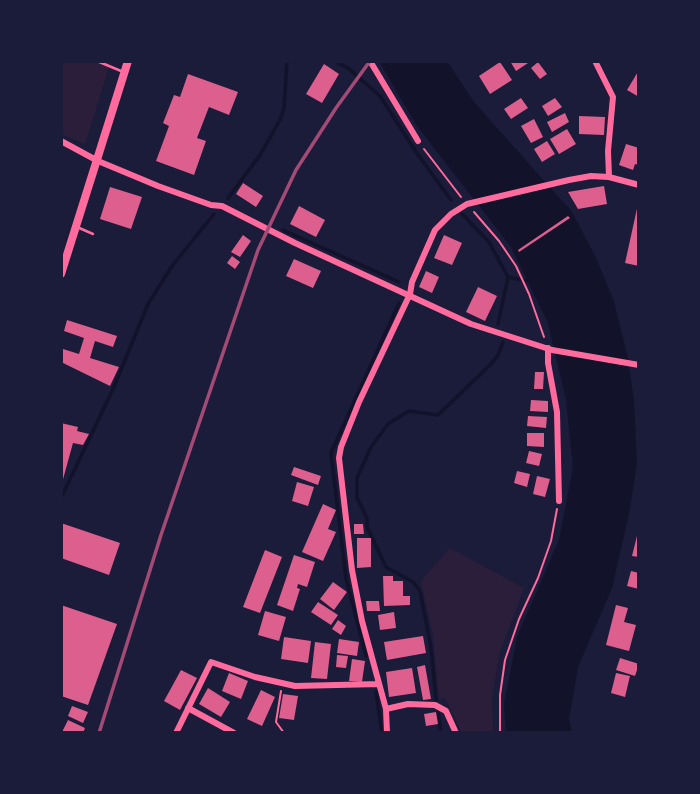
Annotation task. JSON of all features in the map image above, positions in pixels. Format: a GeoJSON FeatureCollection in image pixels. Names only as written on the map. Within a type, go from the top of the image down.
{"type":"FeatureCollection","features":[{"type":"Feature","properties":{"kind":"main road"},"geometry":{"type":"LineString","coordinates":[[61,274],[128,61]]}},
{"type":"Feature","properties":{"kind":"street"},"geometry":{"type":"LineString","coordinates":[[370,61],[418,141]]}},
{"type":"Feature","properties":{"kind":"street"},"geometry":{"type":"LineString","coordinates":[[595,61],[613,97],[608,151],[609,177]]}},
{"type":"Feature","properties":{"kind":"street"},"geometry":{"type":"LineString","coordinates":[[61,141],[98,161],[158,186],[211,205],[222,206],[295,243],[471,324],[550,349],[638,365]]}},
{"type":"Feature","properties":{"kind":"street"},"geometry":{"type":"LineString","coordinates":[[387,733],[386,709],[362,621],[352,570],[339,458],[345,435],[410,294],[412,282],[435,230],[451,214],[470,204],[555,183],[591,176],[609,177],[639,185]]}},
{"type":"Feature","properties":{"kind":"street"},"geometry":{"type":"LineString","coordinates":[[550,349],[548,363],[557,412],[559,501]]}},
{"type":"Feature","properties":{"kind":"street"},"geometry":{"type":"LineString","coordinates":[[176,733],[211,662],[295,686],[379,684]]}},
{"type":"Feature","properties":{"kind":"street"},"geometry":{"type":"LineString","coordinates":[[386,709],[408,704],[435,705],[446,711],[456,733]]}},
{"type":"Feature","properties":{"kind":"street"},"geometry":{"type":"LineString","coordinates":[[188,708],[234,733]]}},
{"type":"Feature","properties":{"kind":"lane"},"geometry":{"type":"LineString","coordinates":[[97,61],[124,72]]}},
{"type":"Feature","properties":{"kind":"lane"},"geometry":{"type":"LineString","coordinates":[[77,227],[93,234]]}},
{"type":"Feature","properties":{"kind":"path"},"geometry":{"type":"LineString","coordinates":[[418,141],[516,266],[550,349]]}},
{"type":"Feature","properties":{"kind":"path"},"geometry":{"type":"LineString","coordinates":[[500,733],[500,695],[505,660],[519,619],[543,566],[559,501]]}},
{"type":"Feature","properties":{"kind":"path"},"geometry":{"type":"LineString","coordinates":[[282,683],[276,722],[284,733]]}},
{"type":"Feature","properties":{"kind":"shaded area"},"geometry":{"type":"Polygon","coordinates":[[[61,61],[111,61],[85,144],[61,134],[61,61]]]}},
{"type":"Feature","properties":{"kind":"shaded area"},"geometry":{"type":"Polygon","coordinates":[[[379,61],[447,61],[474,102],[572,212],[614,301],[627,354],[634,400],[637,464],[612,588],[578,667],[569,719],[572,733],[506,733],[504,704],[517,637],[559,540],[573,467],[566,400],[548,323],[511,247],[417,126],[379,61]]]}},
{"type":"Feature","properties":{"kind":"shaded area"},"geometry":{"type":"Polygon","coordinates":[[[450,548],[524,588],[499,655],[492,698],[493,733],[462,733],[445,698],[439,699],[433,636],[421,581],[450,548]]]}},
{"type":"Feature","properties":{"kind":"building"},"geometry":{"type":"Polygon","coordinates":[[[510,61],[531,61],[516,71],[510,61]]]}},
{"type":"Feature","properties":{"kind":"building"},"geometry":{"type":"Polygon","coordinates":[[[500,62],[512,80],[490,94],[479,76],[500,62]]]}},
{"type":"Feature","properties":{"kind":"building"},"geometry":{"type":"Polygon","coordinates":[[[538,62],[547,74],[540,79],[531,68],[538,62]]]}},
{"type":"Feature","properties":{"kind":"building"},"geometry":{"type":"Polygon","coordinates":[[[324,64],[339,74],[322,103],[306,94],[324,64]]]}},
{"type":"Feature","properties":{"kind":"building"},"geometry":{"type":"Polygon","coordinates":[[[639,70],[639,97],[627,90],[639,70]]]}},
{"type":"Feature","properties":{"kind":"building"},"geometry":{"type":"Polygon","coordinates":[[[188,74],[238,92],[229,115],[209,107],[197,138],[206,141],[194,175],[156,161],[169,126],[163,123],[174,95],[180,97],[188,74]]]}},
{"type":"Feature","properties":{"kind":"building"},"geometry":{"type":"Polygon","coordinates":[[[521,98],[528,108],[511,119],[504,109],[521,98]]]}},
{"type":"Feature","properties":{"kind":"building"},"geometry":{"type":"Polygon","coordinates":[[[555,98],[562,107],[548,116],[542,106],[555,98]]]}},
{"type":"Feature","properties":{"kind":"building"},"geometry":{"type":"Polygon","coordinates":[[[565,113],[569,122],[552,132],[547,122],[565,113]]]}},
{"type":"Feature","properties":{"kind":"building"},"geometry":{"type":"Polygon","coordinates":[[[579,116],[605,117],[604,135],[579,134],[579,116]]]}},
{"type":"Feature","properties":{"kind":"building"},"geometry":{"type":"Polygon","coordinates":[[[534,119],[543,137],[531,143],[521,126],[534,119]]]}},
{"type":"Feature","properties":{"kind":"building"},"geometry":{"type":"Polygon","coordinates":[[[567,129],[576,144],[559,154],[550,139],[567,129]]]}},
{"type":"Feature","properties":{"kind":"building"},"geometry":{"type":"Polygon","coordinates":[[[547,141],[555,154],[542,162],[534,149],[547,141]]]}},
{"type":"Feature","properties":{"kind":"building"},"geometry":{"type":"Polygon","coordinates":[[[626,144],[639,148],[639,165],[635,164],[633,170],[619,165],[626,144]]]}},
{"type":"Feature","properties":{"kind":"building"},"geometry":{"type":"Polygon","coordinates":[[[243,183],[263,196],[256,207],[236,194],[243,183]]]}},
{"type":"Feature","properties":{"kind":"building"},"geometry":{"type":"Polygon","coordinates":[[[604,186],[607,204],[578,209],[568,192],[604,186]]]}},
{"type":"Feature","properties":{"kind":"building"},"geometry":{"type":"Polygon","coordinates":[[[110,187],[142,197],[131,229],[100,219],[110,187]]]}},
{"type":"Feature","properties":{"kind":"building"},"geometry":{"type":"Polygon","coordinates":[[[639,204],[639,266],[625,263],[639,204]]]}},
{"type":"Feature","properties":{"kind":"building"},"geometry":{"type":"Polygon","coordinates":[[[299,206],[325,220],[316,237],[290,224],[299,206]]]}},
{"type":"Feature","properties":{"kind":"building"},"geometry":{"type":"Polygon","coordinates":[[[568,216],[570,218],[519,252],[518,250],[568,216]]]}},
{"type":"Feature","properties":{"kind":"building"},"geometry":{"type":"Polygon","coordinates":[[[243,235],[251,241],[240,257],[231,252],[243,235]]]}},
{"type":"Feature","properties":{"kind":"building"},"geometry":{"type":"Polygon","coordinates":[[[444,235],[462,243],[452,265],[434,258],[444,235]]]}},
{"type":"Feature","properties":{"kind":"building"},"geometry":{"type":"Polygon","coordinates":[[[232,256],[240,262],[235,269],[227,263],[232,256]]]}},
{"type":"Feature","properties":{"kind":"building"},"geometry":{"type":"Polygon","coordinates":[[[294,259],[321,271],[313,288],[286,276],[294,259]]]}},
{"type":"Feature","properties":{"kind":"building"},"geometry":{"type":"Polygon","coordinates":[[[426,271],[439,277],[432,293],[419,287],[426,271]]]}},
{"type":"Feature","properties":{"kind":"building"},"geometry":{"type":"Polygon","coordinates":[[[478,287],[497,296],[485,321],[466,312],[478,287]]]}},
{"type":"Feature","properties":{"kind":"building"},"geometry":{"type":"Polygon","coordinates":[[[67,320],[117,336],[113,347],[95,341],[90,358],[119,367],[110,386],[61,362],[63,349],[79,354],[84,338],[64,331],[67,320]]]}},
{"type":"Feature","properties":{"kind":"building"},"geometry":{"type":"Polygon","coordinates":[[[535,372],[544,372],[543,389],[534,389],[535,372]]]}},
{"type":"Feature","properties":{"kind":"building"},"geometry":{"type":"Polygon","coordinates":[[[531,400],[548,401],[548,412],[530,411],[531,400]]]}},
{"type":"Feature","properties":{"kind":"building"},"geometry":{"type":"Polygon","coordinates":[[[528,416],[547,417],[546,428],[527,426],[528,416]]]}},
{"type":"Feature","properties":{"kind":"building"},"geometry":{"type":"Polygon","coordinates":[[[61,423],[78,427],[77,431],[89,434],[83,445],[73,443],[62,483],[61,423]]]}},
{"type":"Feature","properties":{"kind":"building"},"geometry":{"type":"Polygon","coordinates":[[[527,433],[544,433],[544,447],[527,446],[527,433]]]}},
{"type":"Feature","properties":{"kind":"building"},"geometry":{"type":"Polygon","coordinates":[[[529,451],[542,454],[539,466],[526,463],[529,451]]]}},
{"type":"Feature","properties":{"kind":"building"},"geometry":{"type":"Polygon","coordinates":[[[294,467],[321,476],[318,485],[291,475],[294,467]]]}},
{"type":"Feature","properties":{"kind":"building"},"geometry":{"type":"Polygon","coordinates":[[[517,471],[530,474],[527,487],[514,483],[517,471]]]}},
{"type":"Feature","properties":{"kind":"building"},"geometry":{"type":"Polygon","coordinates":[[[537,476],[550,479],[545,497],[533,494],[537,476]]]}},
{"type":"Feature","properties":{"kind":"building"},"geometry":{"type":"Polygon","coordinates":[[[297,482],[314,487],[308,506],[292,501],[297,482]]]}},
{"type":"Feature","properties":{"kind":"building"},"geometry":{"type":"Polygon","coordinates":[[[323,504],[336,510],[328,529],[336,532],[323,561],[302,552],[323,504]]]}},
{"type":"Feature","properties":{"kind":"building"},"geometry":{"type":"Polygon","coordinates":[[[61,523],[120,543],[109,575],[61,558],[61,523]]]}},
{"type":"Feature","properties":{"kind":"building"},"geometry":{"type":"Polygon","coordinates":[[[354,524],[363,524],[364,534],[354,534],[354,524]]]}},
{"type":"Feature","properties":{"kind":"building"},"geometry":{"type":"Polygon","coordinates":[[[639,532],[639,557],[632,556],[639,532]]]}},
{"type":"Feature","properties":{"kind":"building"},"geometry":{"type":"Polygon","coordinates":[[[357,538],[371,538],[371,567],[357,568],[357,538]]]}},
{"type":"Feature","properties":{"kind":"building"},"geometry":{"type":"Polygon","coordinates":[[[265,550],[282,557],[260,613],[243,607],[265,550]]]}},
{"type":"Feature","properties":{"kind":"building"},"geometry":{"type":"Polygon","coordinates":[[[294,555],[315,562],[307,587],[298,584],[297,588],[300,589],[293,611],[277,605],[294,555]]]}},
{"type":"Feature","properties":{"kind":"building"},"geometry":{"type":"Polygon","coordinates":[[[631,571],[639,573],[639,589],[627,586],[631,571]]]}},
{"type":"Feature","properties":{"kind":"building"},"geometry":{"type":"Polygon","coordinates":[[[383,576],[393,576],[393,581],[403,581],[403,596],[410,596],[410,605],[384,606],[383,576]]]}},
{"type":"Feature","properties":{"kind":"building"},"geometry":{"type":"Polygon","coordinates":[[[333,582],[347,592],[334,610],[320,599],[333,582]]]}},
{"type":"Feature","properties":{"kind":"building"},"geometry":{"type":"Polygon","coordinates":[[[366,601],[379,601],[380,611],[367,611],[366,601]]]}},
{"type":"Feature","properties":{"kind":"building"},"geometry":{"type":"Polygon","coordinates":[[[318,602],[338,615],[331,625],[311,612],[318,602]]]}},
{"type":"Feature","properties":{"kind":"building"},"geometry":{"type":"Polygon","coordinates":[[[61,605],[117,624],[88,705],[61,696],[61,605]]]}},
{"type":"Feature","properties":{"kind":"building"},"geometry":{"type":"Polygon","coordinates":[[[616,605],[628,608],[624,622],[636,625],[629,651],[606,645],[616,605]]]}},
{"type":"Feature","properties":{"kind":"building"},"geometry":{"type":"Polygon","coordinates":[[[265,611],[286,617],[279,641],[258,635],[265,611]]]}},
{"type":"Feature","properties":{"kind":"building"},"geometry":{"type":"Polygon","coordinates":[[[394,612],[396,628],[380,630],[378,615],[394,612]]]}},
{"type":"Feature","properties":{"kind":"building"},"geometry":{"type":"Polygon","coordinates":[[[338,620],[346,626],[341,635],[332,629],[338,620]]]}},
{"type":"Feature","properties":{"kind":"building"},"geometry":{"type":"Polygon","coordinates":[[[423,636],[426,653],[387,660],[384,642],[423,636]]]}},
{"type":"Feature","properties":{"kind":"building"},"geometry":{"type":"Polygon","coordinates":[[[284,637],[311,641],[308,663],[281,659],[284,637]]]}},
{"type":"Feature","properties":{"kind":"building"},"geometry":{"type":"Polygon","coordinates":[[[339,639],[359,642],[357,656],[337,653],[339,639]]]}},
{"type":"Feature","properties":{"kind":"building"},"geometry":{"type":"Polygon","coordinates":[[[315,642],[331,644],[327,679],[311,678],[315,642]]]}},
{"type":"Feature","properties":{"kind":"building"},"geometry":{"type":"Polygon","coordinates":[[[337,655],[348,656],[346,668],[336,667],[337,655]]]}},
{"type":"Feature","properties":{"kind":"building"},"geometry":{"type":"Polygon","coordinates":[[[620,658],[639,664],[635,676],[616,670],[620,658]]]}},
{"type":"Feature","properties":{"kind":"building"},"geometry":{"type":"Polygon","coordinates":[[[352,659],[365,661],[362,682],[349,681],[352,659]]]}},
{"type":"Feature","properties":{"kind":"building"},"geometry":{"type":"Polygon","coordinates":[[[425,665],[431,699],[423,700],[417,667],[425,665]]]}},
{"type":"Feature","properties":{"kind":"building"},"geometry":{"type":"Polygon","coordinates":[[[412,668],[416,693],[389,697],[386,672],[412,668]]]}},
{"type":"Feature","properties":{"kind":"building"},"geometry":{"type":"Polygon","coordinates":[[[181,670],[197,678],[180,710],[164,701],[181,670]]]}},
{"type":"Feature","properties":{"kind":"building"},"geometry":{"type":"Polygon","coordinates":[[[229,673],[248,681],[241,699],[222,691],[229,673]]]}},
{"type":"Feature","properties":{"kind":"building"},"geometry":{"type":"Polygon","coordinates":[[[616,673],[630,676],[625,697],[611,693],[616,673]]]}},
{"type":"Feature","properties":{"kind":"building"},"geometry":{"type":"Polygon","coordinates":[[[208,688],[230,702],[221,717],[199,704],[208,688]]]}},
{"type":"Feature","properties":{"kind":"building"},"geometry":{"type":"Polygon","coordinates":[[[261,690],[275,697],[262,726],[247,719],[261,690]]]}},
{"type":"Feature","properties":{"kind":"building"},"geometry":{"type":"Polygon","coordinates":[[[283,694],[298,696],[294,720],[279,718],[283,694]]]}},
{"type":"Feature","properties":{"kind":"building"},"geometry":{"type":"Polygon","coordinates":[[[72,706],[88,712],[83,723],[68,716],[72,706]]]}},
{"type":"Feature","properties":{"kind":"building"},"geometry":{"type":"Polygon","coordinates":[[[436,712],[438,724],[426,726],[424,714],[436,712]]]}},
{"type":"Feature","properties":{"kind":"building"},"geometry":{"type":"Polygon","coordinates":[[[68,720],[85,728],[83,733],[62,732],[68,720]]]}},
{"type":"Feature","properties":{"kind":"waterway"},"geometry":{"type":"LineString","coordinates":[[228,198],[260,155],[280,120],[284,108],[287,61]]}},
{"type":"Feature","properties":{"kind":"waterway"},"geometry":{"type":"LineString","coordinates":[[334,61],[348,68],[380,96],[451,200]]}},
{"type":"Feature","properties":{"kind":"waterway"},"geometry":{"type":"LineString","coordinates":[[461,213],[489,242],[508,277],[527,281]]}},
{"type":"Feature","properties":{"kind":"waterway"},"geometry":{"type":"LineString","coordinates":[[61,498],[114,387],[148,304],[172,266],[214,214]]}},
{"type":"Feature","properties":{"kind":"waterway"},"geometry":{"type":"LineString","coordinates":[[283,230],[399,282]]}},
{"type":"Feature","properties":{"kind":"waterway"},"geometry":{"type":"LineString","coordinates":[[498,324],[508,277]]}},
{"type":"Feature","properties":{"kind":"waterway"},"geometry":{"type":"LineString","coordinates":[[366,656],[346,578],[331,453],[399,303]]}},
{"type":"Feature","properties":{"kind":"waterway"},"geometry":{"type":"LineString","coordinates":[[436,700],[431,647],[420,591],[413,582],[386,567],[357,498],[357,478],[371,447],[388,424],[409,411],[438,415],[492,363],[503,342]]}},
{"type":"Feature","properties":{"kind":"waterway"},"geometry":{"type":"LineString","coordinates":[[376,692],[382,733]]}},
{"type":"Feature","properties":{"kind":"waterway"},"geometry":{"type":"LineString","coordinates":[[438,713],[441,733]]}},
{"type":"Feature","properties":{"kind":"railway"},"geometry":{"type":"LineString","coordinates":[[99,733],[161,535],[258,250],[296,170],[370,61]]}}]}
